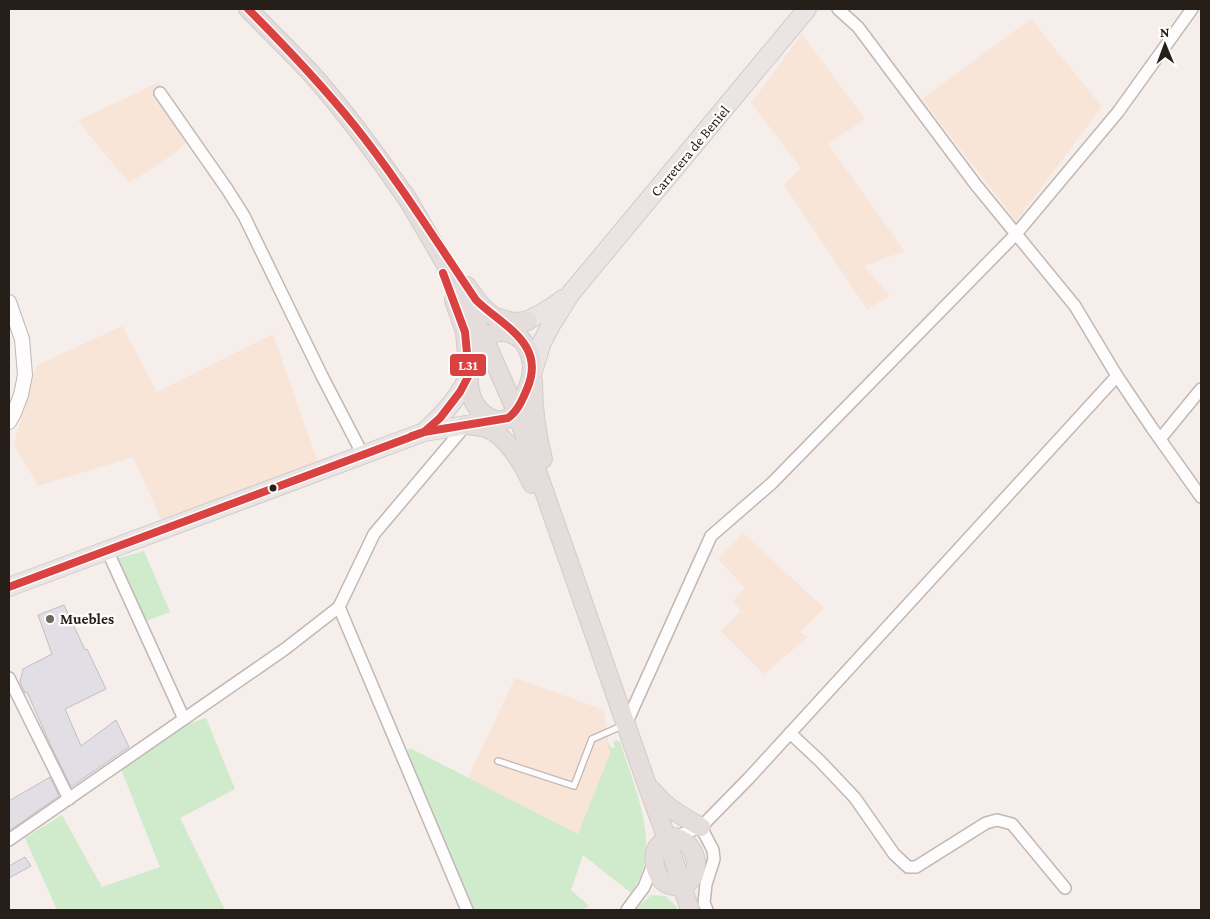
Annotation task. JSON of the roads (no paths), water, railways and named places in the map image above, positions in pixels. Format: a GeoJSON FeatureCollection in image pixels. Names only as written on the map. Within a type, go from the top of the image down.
{"type":"FeatureCollection","features":[{"type":"Feature","properties":{"kind":"highway"},"geometry":{"type":"LineString","coordinates":[[248,9],[310,73],[354,125],[404,193],[476,300],[488,312],[497,329],[516,411],[646,782],[671,838],[670,886]]}},
{"type":"Feature","properties":{"kind":"highway"},"geometry":{"type":"LineString","coordinates":[[404,193],[453,277],[497,329],[516,335],[523,341],[530,354],[533,408],[538,441],[570,564]]}},
{"type":"Feature","properties":{"kind":"highway"},"geometry":{"type":"LineString","coordinates":[[404,193],[448,283],[465,332],[470,390],[474,403],[514,452],[526,472],[570,564]]}},
{"type":"Feature","properties":{"kind":"highway"},"geometry":{"type":"LineString","coordinates":[[469,375],[475,350],[504,320],[513,322],[528,321]]}},
{"type":"Feature","properties":{"kind":"highway"},"geometry":{"type":"LineString","coordinates":[[466,425],[486,428],[510,417],[516,411],[524,396],[532,374]]}},
{"type":"Feature","properties":{"kind":"highway"},"geometry":{"type":"LineString","coordinates":[[646,782],[664,803],[701,827]]}},
{"type":"Feature","properties":{"kind":"highway"},"geometry":{"type":"LineString","coordinates":[[646,782],[654,826],[656,869],[662,881],[670,886],[689,908]]}},
{"type":"Feature","properties":{"kind":"highway"},"geometry":{"type":"LineString","coordinates":[[655,856],[658,845],[671,838],[680,839],[689,845],[694,855],[695,867],[689,908]]}},
{"type":"Feature","properties":{"kind":"highway"},"geometry":{"type":"LineString","coordinates":[[689,908],[676,893],[665,888],[691,880],[695,867]]}},
{"type":"Feature","properties":{"kind":"main road","name":"Carretera de Beniel"},"geometry":{"type":"LineString","coordinates":[[571,293],[808,9]]}},
{"type":"Feature","properties":{"kind":"main road"},"geometry":{"type":"LineString","coordinates":[[528,321],[547,311],[571,293]]}},
{"type":"Feature","properties":{"kind":"main road"},"geometry":{"type":"LineString","coordinates":[[532,374],[542,342],[571,293]]}},
{"type":"Feature","properties":{"kind":"main road"},"geometry":{"type":"LineString","coordinates":[[424,432],[440,418],[460,392],[469,375]]}},
{"type":"Feature","properties":{"kind":"main road"},"geometry":{"type":"LineString","coordinates":[[9,587],[424,432],[466,425]]}},
{"type":"Feature","properties":{"kind":"street"},"geometry":{"type":"LineString","coordinates":[[838,9],[858,27],[976,186],[1075,306],[1117,376],[1201,497]]}},
{"type":"Feature","properties":{"kind":"street"},"geometry":{"type":"LineString","coordinates":[[626,724],[712,536],[772,483],[1016,234],[1118,112],[1192,9]]}},
{"type":"Feature","properties":{"kind":"street"},"geometry":{"type":"LineString","coordinates":[[160,93],[244,216],[318,368],[363,455]]}},
{"type":"Feature","properties":{"kind":"street"},"geometry":{"type":"LineString","coordinates":[[9,302],[22,339],[25,375],[21,396],[9,422]]}},
{"type":"Feature","properties":{"kind":"street"},"geometry":{"type":"LineString","coordinates":[[671,838],[701,827],[790,733],[1117,376]]}},
{"type":"Feature","properties":{"kind":"street"},"geometry":{"type":"LineString","coordinates":[[1160,439],[1201,388]]}},
{"type":"Feature","properties":{"kind":"street"},"geometry":{"type":"LineString","coordinates":[[9,840],[285,649],[339,607],[374,534],[466,425]]}},
{"type":"Feature","properties":{"kind":"street"},"geometry":{"type":"LineString","coordinates":[[106,550],[184,719]]}},
{"type":"Feature","properties":{"kind":"street"},"geometry":{"type":"LineString","coordinates":[[339,607],[467,910]]}},
{"type":"Feature","properties":{"kind":"street"},"geometry":{"type":"LineString","coordinates":[[9,678],[69,799]]}},
{"type":"Feature","properties":{"kind":"street"},"geometry":{"type":"LineString","coordinates":[[790,733],[855,798],[894,854],[908,867],[916,867],[986,823],[997,820],[1012,824],[1065,888]]}},
{"type":"Feature","properties":{"kind":"street"},"geometry":{"type":"LineString","coordinates":[[695,867],[696,846],[701,827]]}},
{"type":"Feature","properties":{"kind":"street"},"geometry":{"type":"LineString","coordinates":[[701,827],[713,850],[714,859],[706,884],[704,903],[707,910]]}},
{"type":"Feature","properties":{"kind":"street"},"geometry":{"type":"LineString","coordinates":[[627,910],[644,887],[655,856]]}},
{"type":"Feature","properties":{"kind":"street"},"geometry":{"type":"LineString","coordinates":[[636,898],[670,886]]}},
{"type":"Feature","properties":{"kind":"lane"},"geometry":{"type":"LineString","coordinates":[[498,761],[574,786],[592,738],[626,724]]}},
{"type":"Feature","properties":{"kind":"place","name":"Muebles"},"geometry":{"type":"Point","coordinates":[50,619]}}]}
